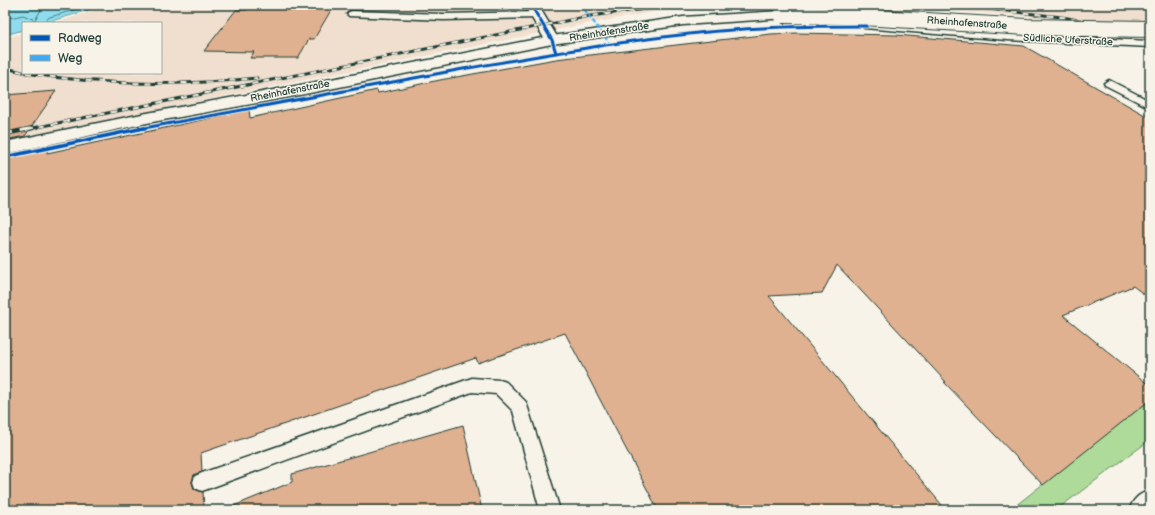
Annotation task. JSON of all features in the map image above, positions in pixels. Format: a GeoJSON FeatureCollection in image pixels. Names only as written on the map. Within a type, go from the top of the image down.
{"type":"FeatureCollection","features":[{"type":"Feature","properties":{"kind":"main road"},"geometry":{"type":"LineString","coordinates":[[534,10],[552,40]]}},
{"type":"Feature","properties":{"kind":"main road","name":"Rheinhafenstraße"},"geometry":{"type":"LineString","coordinates":[[5,148],[147,118],[295,91],[552,40],[637,27],[718,18],[782,15],[853,16],[1035,27],[1150,30]]}},
{"type":"Feature","properties":{"kind":"main road"},"geometry":{"type":"LineString","coordinates":[[1144,510],[1150,505]]}},
{"type":"Feature","properties":{"kind":"lane"},"geometry":{"type":"LineString","coordinates":[[352,14],[443,17],[534,10]]}},
{"type":"Feature","properties":{"kind":"lane","name":"Südliche Uferstraße"},"geometry":{"type":"LineString","coordinates":[[867,26],[1007,37],[1150,44]]}},
{"type":"Feature","properties":{"kind":"lane"},"geometry":{"type":"LineString","coordinates":[[1110,83],[1150,105]]}},
{"type":"Feature","properties":{"kind":"lane"},"geometry":{"type":"LineString","coordinates":[[202,482],[472,385],[500,387],[520,407],[550,510]]}},
{"type":"Feature","properties":{"kind":"shaded area"},"geometry":{"type":"Polygon","coordinates":[[[111,5],[751,5],[670,9],[591,23],[5,140],[5,38],[22,33],[22,74],[162,74],[162,22],[57,22],[111,5]]]}},
{"type":"Feature","properties":{"kind":"shaded area"},"geometry":{"type":"Polygon","coordinates":[[[758,5],[1142,5],[1150,9],[1150,26],[968,12],[758,5]]]}},
{"type":"Feature","properties":{"kind":"green space"},"geometry":{"type":"Polygon","coordinates":[[[1150,400],[1150,440],[1056,510],[1010,510],[1150,400]]]}},
{"type":"Feature","properties":{"kind":"water"},"geometry":{"type":"Polygon","coordinates":[[[5,5],[105,5],[48,22],[22,22],[22,30],[5,35],[5,5]]]}},
{"type":"Feature","properties":{"kind":"building"},"geometry":{"type":"Polygon","coordinates":[[[251,5],[334,5],[314,39],[309,39],[298,58],[250,58],[254,52],[204,51],[236,10],[247,10],[251,5]]]}},
{"type":"Feature","properties":{"kind":"building"},"geometry":{"type":"Polygon","coordinates":[[[771,34],[896,35],[1024,46],[1150,118],[1150,299],[1133,286],[1063,315],[1150,386],[1150,400],[1043,485],[944,382],[946,382],[837,265],[822,293],[769,296],[946,510],[658,510],[565,333],[478,363],[476,358],[201,453],[202,471],[194,475],[192,482],[194,489],[203,492],[204,510],[5,510],[5,155],[13,154],[11,157],[48,149],[47,153],[249,110],[250,118],[377,90],[378,93],[556,59],[771,34]]]}},
{"type":"Feature","properties":{"kind":"building"},"geometry":{"type":"Polygon","coordinates":[[[56,91],[25,136],[5,140],[5,95],[56,91]]]}},
{"type":"Feature","properties":{"kind":"building"},"geometry":{"type":"Polygon","coordinates":[[[463,425],[482,510],[224,510],[292,482],[292,474],[463,425]]]}},
{"type":"Feature","properties":{"kind":"railway"},"geometry":{"type":"LineString","coordinates":[[28,129],[590,16],[677,5]]}},
{"type":"Feature","properties":{"kind":"railway"},"geometry":{"type":"LineString","coordinates":[[952,5],[1062,17],[1150,33]]}},
{"type":"Feature","properties":{"kind":"railway"},"geometry":{"type":"LineString","coordinates":[[5,68],[22,72]]}},
{"type":"Feature","properties":{"kind":"railway"},"geometry":{"type":"LineString","coordinates":[[33,74],[84,80],[141,83],[228,81],[257,78]]}},
{"type":"Feature","properties":{"kind":"railway"},"geometry":{"type":"LineString","coordinates":[[5,134],[33,128]]}},
{"type":"Feature","properties":{"kind":"marked path"},"geometry":{"type":"LineString","coordinates":[[581,5],[610,44]]}},
{"type":"Feature","properties":{"kind":"cycle path"},"geometry":{"type":"LineString","coordinates":[[531,5],[552,40],[556,53]]}},
{"type":"Feature","properties":{"kind":"cycle path"},"geometry":{"type":"LineString","coordinates":[[5,157],[285,101],[608,45],[711,32],[763,28],[867,26]]}}]}
